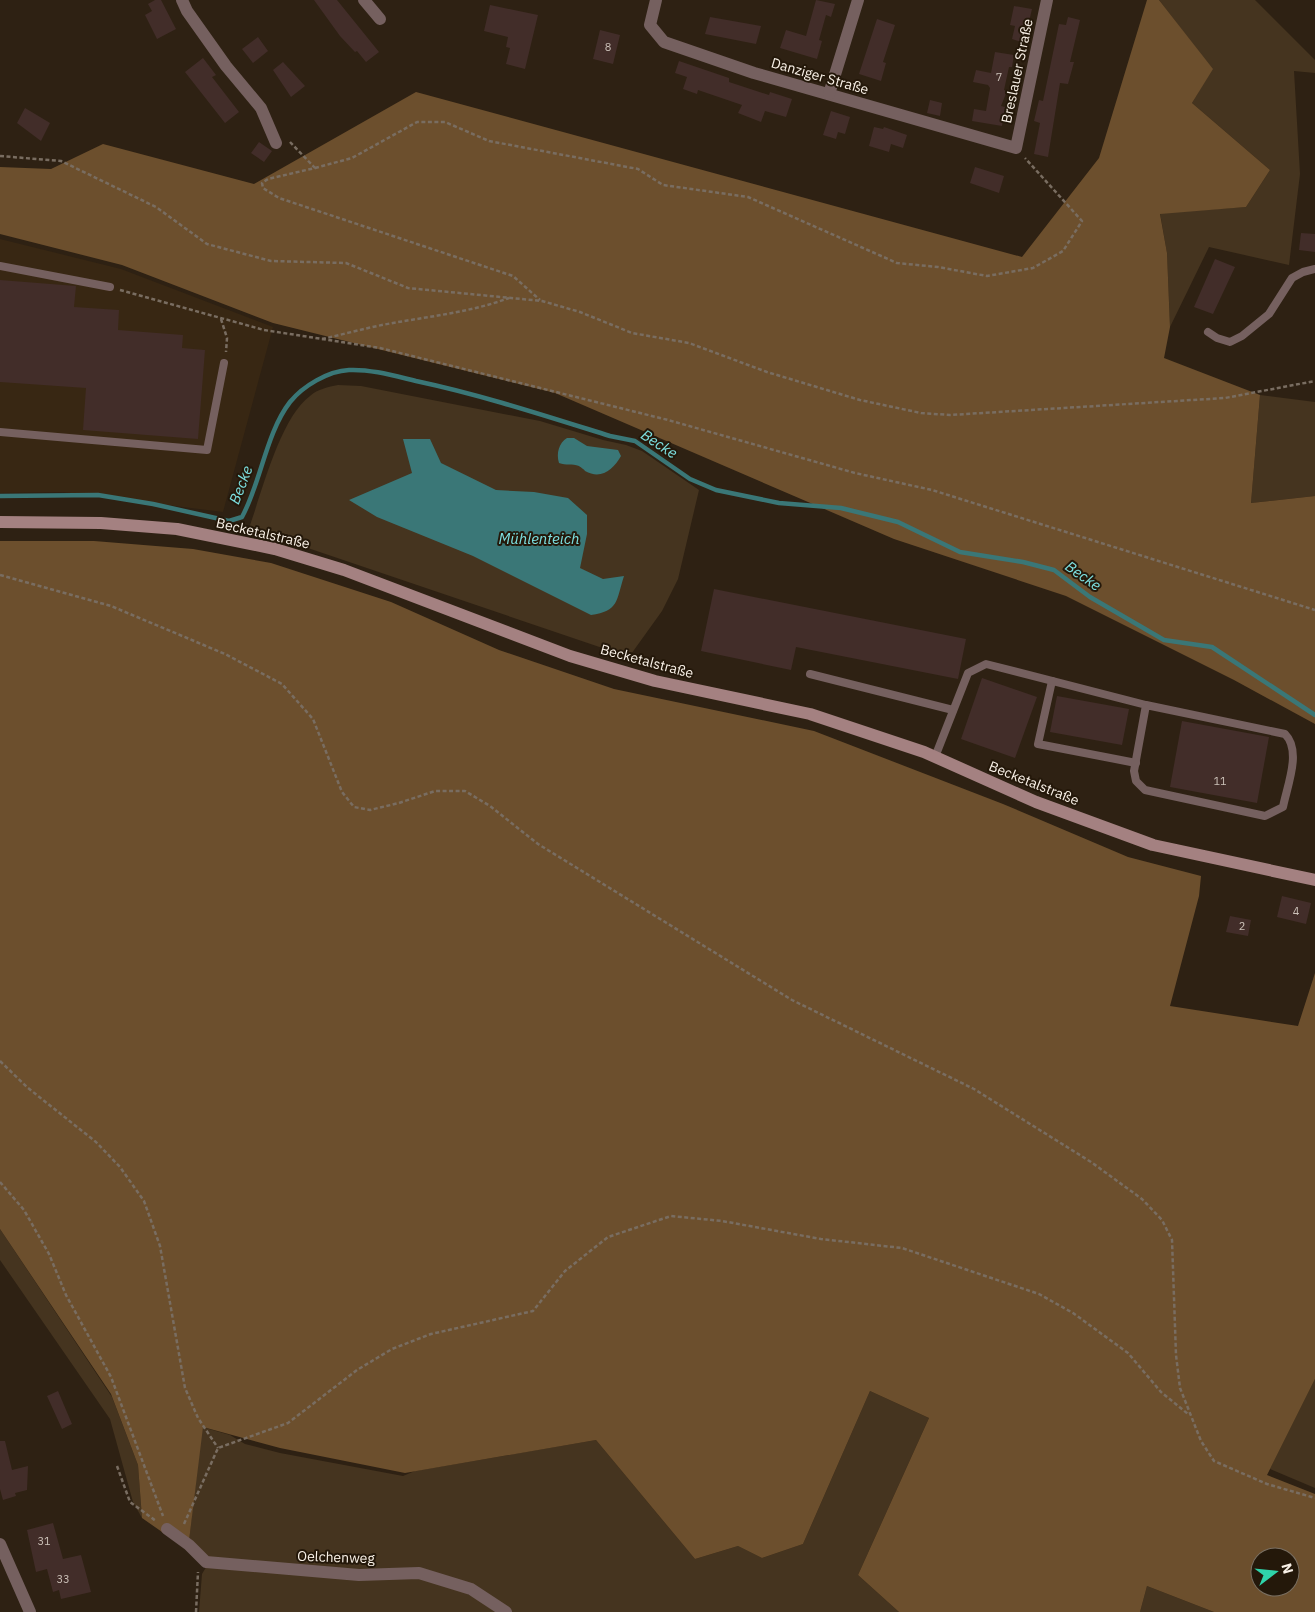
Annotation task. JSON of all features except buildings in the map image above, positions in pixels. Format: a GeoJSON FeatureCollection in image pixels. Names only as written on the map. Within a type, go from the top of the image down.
{"type":"FeatureCollection","features":[{"type":"Feature","properties":{"kind":"main road","name":"Becketalstraße"},"geometry":{"type":"LineString","coordinates":[[0,522],[101,523],[177,529],[275,549],[344,570],[570,656],[655,681],[810,714],[935,757],[1036,802],[1153,845],[1315,880]]}},
{"type":"Feature","properties":{"kind":"street"},"geometry":{"type":"LineString","coordinates":[[182,0],[187,11],[226,66],[261,108],[276,144]]}},
{"type":"Feature","properties":{"kind":"street"},"geometry":{"type":"LineString","coordinates":[[364,0],[380,19]]}},
{"type":"Feature","properties":{"kind":"street","name":"Danziger Straße"},"geometry":{"type":"LineString","coordinates":[[656,0],[650,25],[664,42],[754,73],[1016,148]]}},
{"type":"Feature","properties":{"kind":"street"},"geometry":{"type":"LineString","coordinates":[[829,94],[858,0]]}},
{"type":"Feature","properties":{"kind":"street","name":"Breslauer Straße"},"geometry":{"type":"LineString","coordinates":[[1016,148],[1046,0]]}},
{"type":"Feature","properties":{"kind":"street"},"geometry":{"type":"LineString","coordinates":[[172,1533],[206,1562]]}},
{"type":"Feature","properties":{"kind":"street"},"geometry":{"type":"LineString","coordinates":[[0,1544],[30,1612]]}},
{"type":"Feature","properties":{"kind":"street","name":"Oelchenweg"},"geometry":{"type":"LineString","coordinates":[[206,1562],[358,1575],[419,1573],[471,1588],[506,1612]]}},
{"type":"Feature","properties":{"kind":"lane"},"geometry":{"type":"LineString","coordinates":[[0,266],[110,287]]}},
{"type":"Feature","properties":{"kind":"lane"},"geometry":{"type":"LineString","coordinates":[[1208,332],[1217,338],[1230,342],[1242,336],[1269,314],[1292,278],[1303,272],[1315,269]]}},
{"type":"Feature","properties":{"kind":"lane"},"geometry":{"type":"LineString","coordinates":[[0,432],[207,450],[224,363]]}},
{"type":"Feature","properties":{"kind":"lane"},"geometry":{"type":"LineString","coordinates":[[935,757],[968,672],[986,664],[1146,705],[1284,734],[1290,739],[1294,750],[1283,807],[1265,816],[1145,790],[1136,781],[1136,763],[1146,705]]}},
{"type":"Feature","properties":{"kind":"lane"},"geometry":{"type":"LineString","coordinates":[[810,674],[953,710]]}},
{"type":"Feature","properties":{"kind":"lane"},"geometry":{"type":"LineString","coordinates":[[1052,681],[1038,744],[1136,763]]}},
{"type":"Feature","properties":{"kind":"path"},"geometry":{"type":"LineString","coordinates":[[542,301],[513,276],[279,198],[263,188],[262,183],[352,158],[417,122],[445,122],[489,141],[638,168],[663,185],[748,197],[897,263],[938,267],[987,276],[1033,268],[1063,251],[1082,221],[1016,148]]}},
{"type":"Feature","properties":{"kind":"path"},"geometry":{"type":"LineString","coordinates":[[276,144],[292,142],[315,168]]}},
{"type":"Feature","properties":{"kind":"path"},"geometry":{"type":"LineString","coordinates":[[0,156],[61,161],[156,207],[207,244],[271,261],[346,263],[408,288],[542,301],[580,312],[632,333],[689,343],[767,372],[860,400],[921,413],[950,415],[1225,398],[1315,381]]}},
{"type":"Feature","properties":{"kind":"path"},"geometry":{"type":"LineString","coordinates":[[110,287],[221,319],[320,339],[380,348],[668,420],[855,473],[932,490],[1315,610]]}},
{"type":"Feature","properties":{"kind":"path"},"geometry":{"type":"LineString","coordinates":[[320,339],[392,323],[436,318],[489,306],[510,298]]}},
{"type":"Feature","properties":{"kind":"path"},"geometry":{"type":"LineString","coordinates":[[221,319],[228,340],[224,363]]}},
{"type":"Feature","properties":{"kind":"path"},"geometry":{"type":"LineString","coordinates":[[0,575],[111,606],[233,658],[282,684],[313,719],[342,792],[354,807],[370,810],[435,791],[465,791],[490,806],[562,859],[792,1000],[974,1089],[1091,1162],[1142,1199],[1162,1220],[1172,1240],[1176,1356],[1180,1388],[1189,1415],[1201,1441],[1214,1461],[1267,1484],[1315,1498]]}},
{"type":"Feature","properties":{"kind":"path"},"geometry":{"type":"LineString","coordinates":[[0,1061],[28,1088],[96,1142],[120,1167],[144,1201],[160,1246],[185,1388],[198,1418],[218,1448]]}},
{"type":"Feature","properties":{"kind":"path"},"geometry":{"type":"LineString","coordinates":[[0,1182],[24,1210],[49,1254],[66,1295],[111,1377],[172,1533]]}},
{"type":"Feature","properties":{"kind":"path"},"geometry":{"type":"LineString","coordinates":[[172,1533],[218,1448],[288,1423],[357,1370],[392,1349],[432,1334],[533,1311],[565,1271],[608,1237],[671,1216],[722,1221],[821,1239],[902,1248],[1039,1294],[1073,1313],[1128,1353],[1161,1392],[1189,1415]]}},
{"type":"Feature","properties":{"kind":"path"},"geometry":{"type":"LineString","coordinates":[[117,1466],[130,1502],[172,1533]]}},
{"type":"Feature","properties":{"kind":"path"},"geometry":{"type":"LineString","coordinates":[[196,1612],[198,1569],[206,1562]]}},
{"type":"Feature","properties":{"kind":"shaded area"},"geometry":{"type":"Polygon","coordinates":[[[1147,0],[1159,0],[1213,69],[1192,103],[1270,170],[1246,207],[1160,214],[1167,253],[1170,327],[1164,358],[1260,395],[1251,503],[1315,496],[1315,724],[1234,680],[1066,596],[894,539],[555,393],[273,323],[122,265],[0,234],[0,167],[51,169],[103,144],[254,184],[416,92],[1022,257],[1099,158],[1147,0]]]}},
{"type":"Feature","properties":{"kind":"shaded area"},"geometry":{"type":"Polygon","coordinates":[[[1159,0],[1255,0],[1315,60],[1315,73],[1294,71],[1300,174],[1289,265],[1209,247],[1170,327],[1167,253],[1160,213],[1246,207],[1270,170],[1192,103],[1212,69],[1159,0]]]}},
{"type":"Feature","properties":{"kind":"shaded area"},"geometry":{"type":"Polygon","coordinates":[[[0,239],[121,269],[273,327],[223,512],[63,492],[0,493],[0,239]]]}},
{"type":"Feature","properties":{"kind":"shaded area"},"geometry":{"type":"Polygon","coordinates":[[[338,385],[361,386],[540,421],[626,445],[642,451],[699,490],[678,579],[662,611],[629,657],[249,528],[273,457],[290,421],[299,407],[313,394],[338,385]]]}},
{"type":"Feature","properties":{"kind":"shaded area"},"geometry":{"type":"Polygon","coordinates":[[[1260,395],[1315,402],[1315,496],[1251,503],[1260,395]]]}},
{"type":"Feature","properties":{"kind":"shaded area"},"geometry":{"type":"Polygon","coordinates":[[[0,541],[94,541],[193,549],[271,563],[391,602],[499,650],[614,689],[814,731],[1003,804],[1128,857],[1201,876],[1199,896],[1170,1006],[1298,1026],[1315,973],[1315,1379],[1267,1475],[1315,1494],[1315,1612],[1214,1612],[1147,1586],[1140,1612],[899,1612],[858,1575],[929,1418],[870,1391],[803,1544],[762,1558],[738,1546],[695,1559],[596,1440],[405,1473],[280,1448],[203,1427],[189,1541],[185,1548],[142,1518],[138,1465],[111,1394],[0,1229],[0,541]]]}},
{"type":"Feature","properties":{"kind":"shaded area"},"geometry":{"type":"Polygon","coordinates":[[[0,1229],[112,1397],[138,1465],[142,1518],[133,1502],[110,1419],[0,1260],[0,1229]]]}},
{"type":"Feature","properties":{"kind":"shaded area"},"geometry":{"type":"Polygon","coordinates":[[[1315,1379],[1315,1488],[1270,1469],[1315,1379]]]}},
{"type":"Feature","properties":{"kind":"shaded area"},"geometry":{"type":"Polygon","coordinates":[[[870,1391],[929,1418],[858,1575],[899,1612],[508,1612],[445,1578],[207,1561],[189,1541],[202,1427],[230,1435],[245,1444],[280,1453],[403,1476],[415,1471],[596,1440],[695,1559],[738,1546],[762,1558],[803,1544],[870,1391]]]}},
{"type":"Feature","properties":{"kind":"shaded area"},"geometry":{"type":"Polygon","coordinates":[[[208,1564],[397,1576],[445,1582],[502,1612],[199,1612],[202,1574],[208,1564]]]}},
{"type":"Feature","properties":{"kind":"shaded area"},"geometry":{"type":"Polygon","coordinates":[[[1147,1586],[1214,1612],[1140,1612],[1147,1586]]]}},
{"type":"Feature","properties":{"kind":"water"},"geometry":{"type":"Polygon","coordinates":[[[567,438],[574,438],[587,446],[618,450],[621,456],[614,466],[606,472],[591,474],[579,466],[559,463],[558,452],[560,445],[567,438]]]}},
{"type":"Feature","properties":{"kind":"water","name":"Mühlenteich"},"geometry":{"type":"Polygon","coordinates":[[[403,439],[430,439],[441,463],[496,490],[534,492],[568,498],[587,515],[587,534],[580,568],[603,579],[624,576],[612,607],[607,611],[591,615],[473,556],[377,517],[349,500],[412,473],[403,439]]]}},
{"type":"Feature","properties":{"kind":"waterway","name":"Becke"},"geometry":{"type":"LineString","coordinates":[[0,496],[98,495],[153,504],[229,521],[242,517],[249,503],[275,428],[295,396],[316,380],[333,373],[349,370],[374,372],[465,393],[610,436],[635,441],[690,479],[716,490],[779,503],[841,508],[898,522],[960,552],[1023,562],[1054,570],[1090,597],[1164,640],[1212,647],[1315,715]]}}]}
